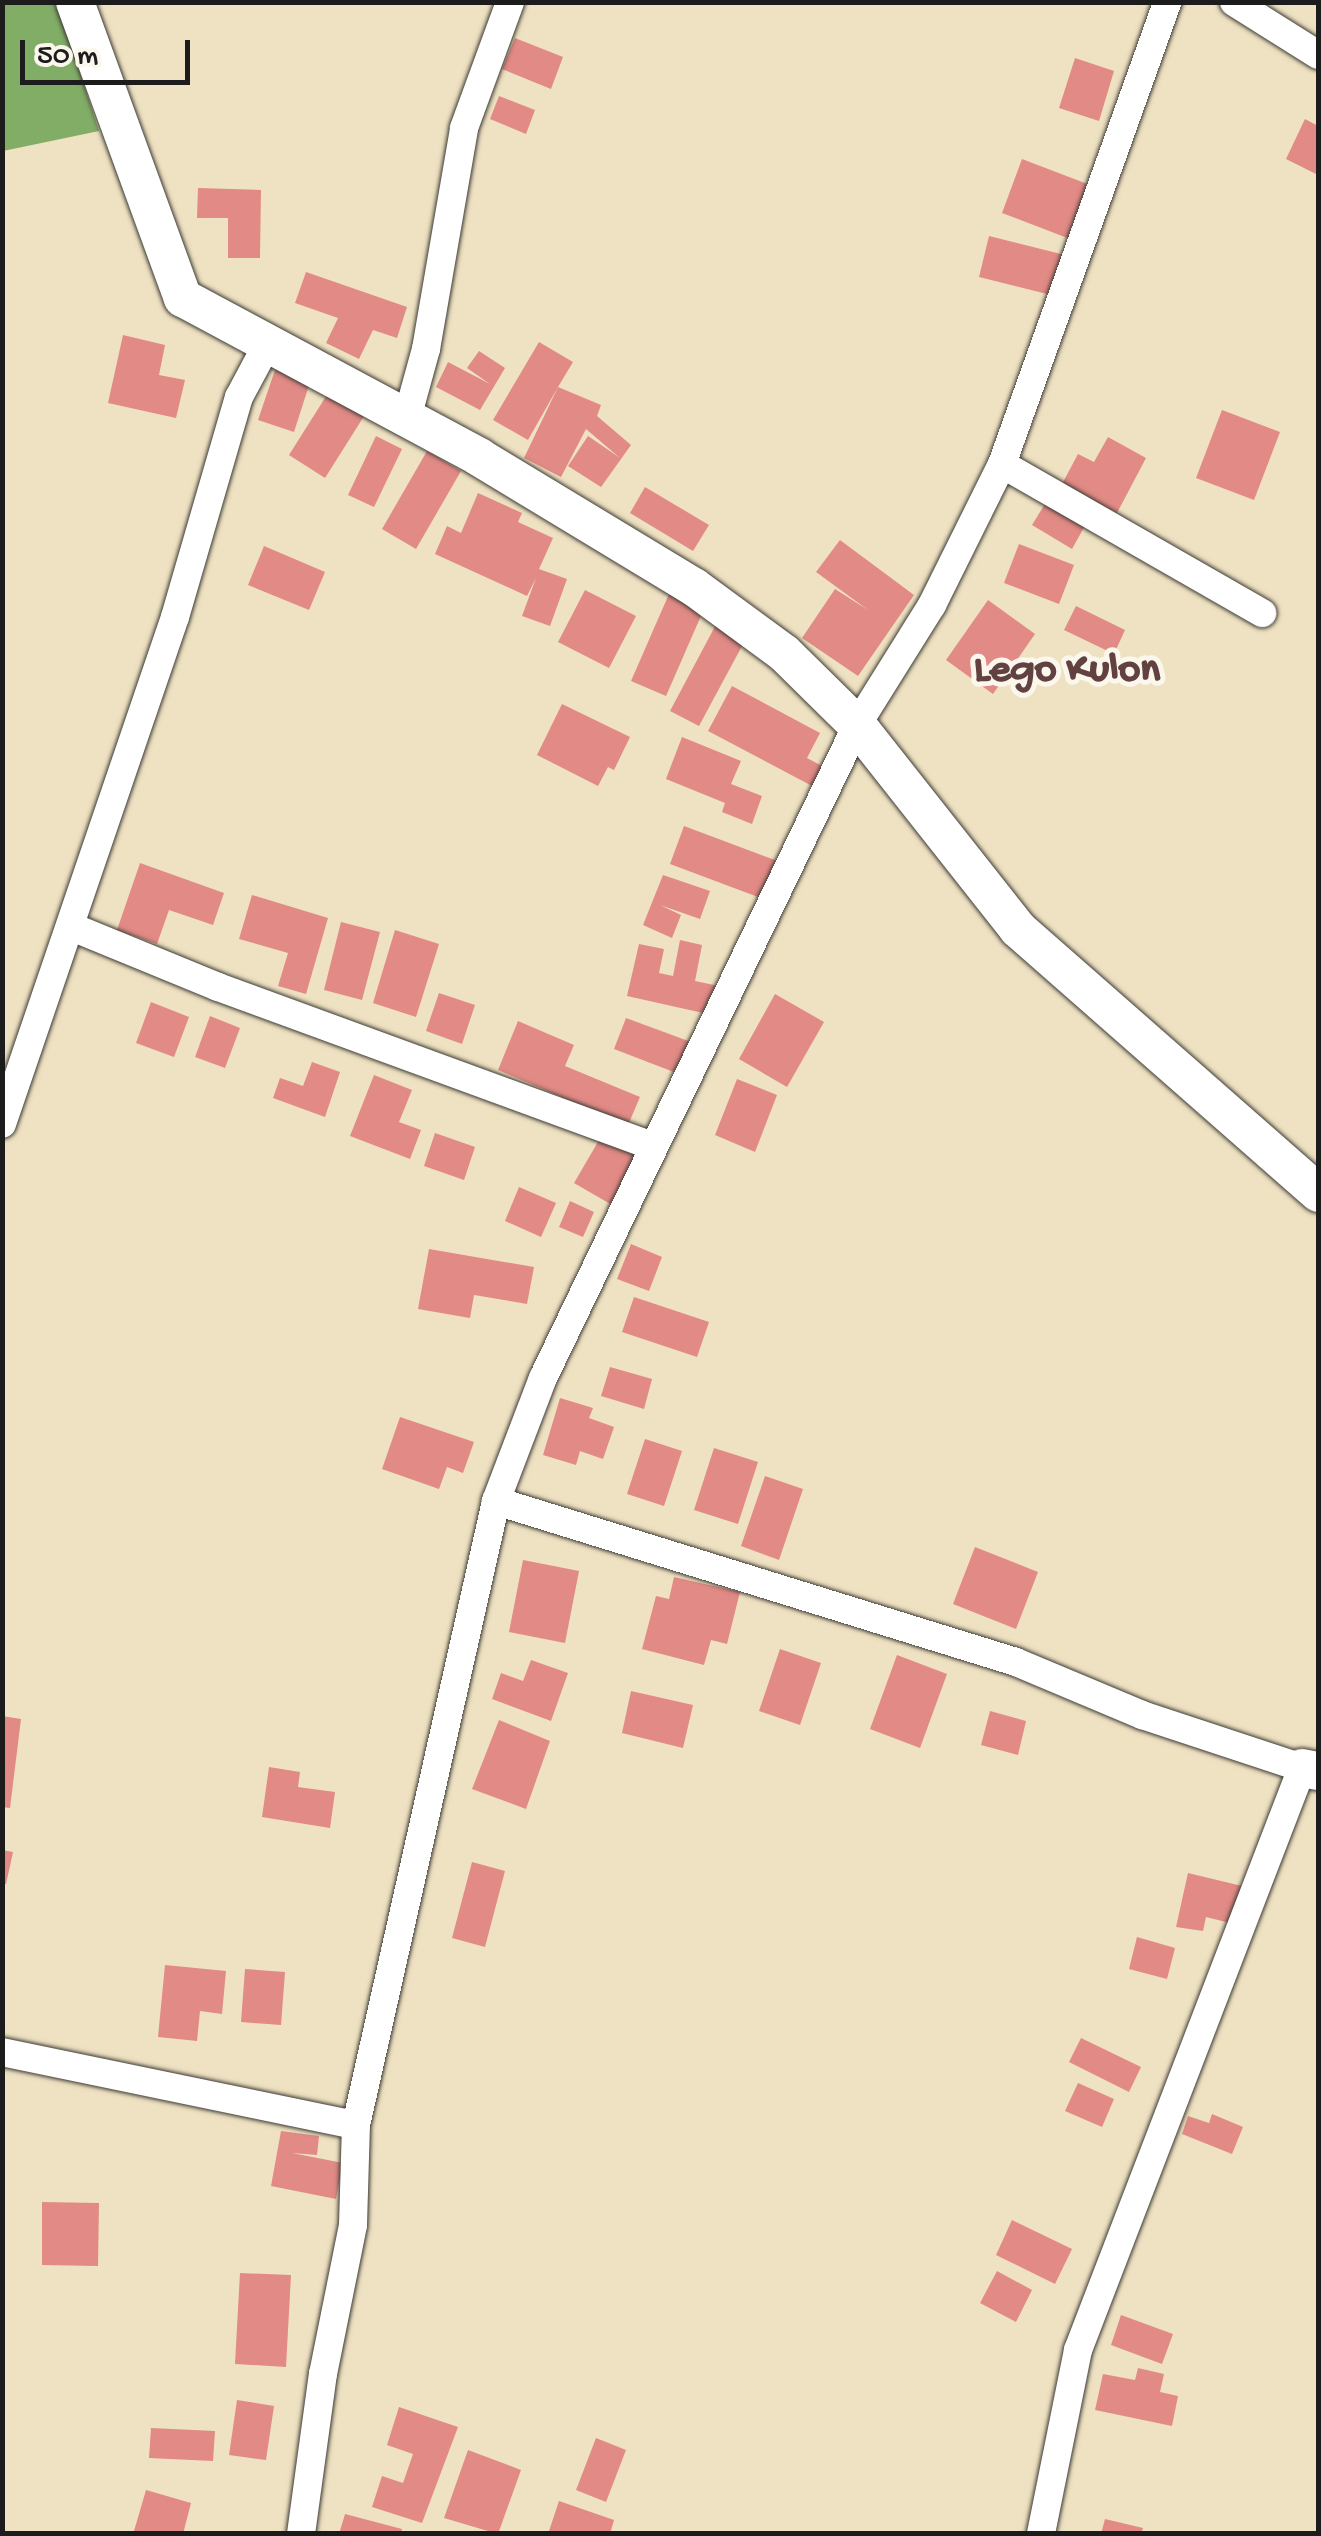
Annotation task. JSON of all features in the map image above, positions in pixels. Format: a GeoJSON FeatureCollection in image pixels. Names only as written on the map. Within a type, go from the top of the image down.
{"type":"FeatureCollection","features":[{"type":"Feature","properties":{"kind":"street"},"geometry":{"type":"LineString","coordinates":[[75,2],[177,291],[407,418],[694,587],[784,652],[857,725],[1018,929],[1318,1194]]}},
{"type":"Feature","properties":{"kind":"street"},"geometry":{"type":"LineString","coordinates":[[407,418],[426,349],[464,128],[510,2]]}},
{"type":"Feature","properties":{"kind":"street"},"geometry":{"type":"LineString","coordinates":[[301,2534],[323,2374],[353,2226],[356,2125],[496,1500],[544,1378],[652,1146],[857,725],[932,604],[1002,464],[1167,2]]}},
{"type":"Feature","properties":{"kind":"street"},"geometry":{"type":"LineString","coordinates":[[1234,2],[1318,55]]}},
{"type":"Feature","properties":{"kind":"street"},"geometry":{"type":"LineString","coordinates":[[2,1124],[72,926],[240,397],[268,343]]}},
{"type":"Feature","properties":{"kind":"street"},"geometry":{"type":"LineString","coordinates":[[1002,464],[1262,613]]}},
{"type":"Feature","properties":{"kind":"street"},"geometry":{"type":"LineString","coordinates":[[72,926],[218,988],[652,1146]]}},
{"type":"Feature","properties":{"kind":"street"},"geometry":{"type":"LineString","coordinates":[[496,1500],[1016,1662],[1142,1716],[1310,1769],[1078,2350],[1041,2534]]}},
{"type":"Feature","properties":{"kind":"street"},"geometry":{"type":"LineString","coordinates":[[2,2052],[356,2125]]}},
{"type":"Feature","properties":{"kind":"green space"},"geometry":{"type":"Polygon","coordinates":[[[2,3],[57,3],[99,131],[3,151],[2,3]]]}},
{"type":"Feature","properties":{"kind":"building"},"geometry":{"type":"Polygon","coordinates":[[[515,38],[563,57],[551,89],[502,69],[515,38]]]}},
{"type":"Feature","properties":{"kind":"building"},"geometry":{"type":"Polygon","coordinates":[[[1075,58],[1114,71],[1099,121],[1059,108],[1075,58]]]}},
{"type":"Feature","properties":{"kind":"building"},"geometry":{"type":"Polygon","coordinates":[[[499,96],[535,110],[526,134],[490,119],[499,96]]]}},
{"type":"Feature","properties":{"kind":"building"},"geometry":{"type":"Polygon","coordinates":[[[1305,119],[1318,126],[1318,175],[1286,159],[1305,119]]]}},
{"type":"Feature","properties":{"kind":"building"},"geometry":{"type":"Polygon","coordinates":[[[1022,159],[1090,185],[1070,239],[1002,213],[1022,159]]]}},
{"type":"Feature","properties":{"kind":"building"},"geometry":{"type":"Polygon","coordinates":[[[198,188],[261,190],[260,258],[228,258],[228,218],[197,218],[198,188]]]}},
{"type":"Feature","properties":{"kind":"building"},"geometry":{"type":"Polygon","coordinates":[[[989,236],[1065,255],[1055,296],[979,277],[989,236]]]}},
{"type":"Feature","properties":{"kind":"building"},"geometry":{"type":"Polygon","coordinates":[[[306,272],[407,307],[397,338],[373,330],[359,359],[326,343],[338,318],[295,303],[306,272]]]}},
{"type":"Feature","properties":{"kind":"building"},"geometry":{"type":"Polygon","coordinates":[[[123,335],[165,345],[159,375],[185,380],[176,418],[108,403],[123,335]]]}},
{"type":"Feature","properties":{"kind":"building"},"geometry":{"type":"Polygon","coordinates":[[[539,342],[573,362],[528,440],[493,420],[539,342]]]}},
{"type":"Feature","properties":{"kind":"building"},"geometry":{"type":"Polygon","coordinates":[[[479,351],[505,368],[480,410],[436,387],[448,362],[490,384],[467,368],[479,351]]]}},
{"type":"Feature","properties":{"kind":"building"},"geometry":{"type":"Polygon","coordinates":[[[276,367],[311,379],[294,432],[258,420],[276,367]]]}},
{"type":"Feature","properties":{"kind":"building"},"geometry":{"type":"Polygon","coordinates":[[[558,387],[601,405],[597,416],[631,445],[601,487],[568,466],[588,436],[620,458],[586,429],[561,477],[524,458],[558,387]]]}},
{"type":"Feature","properties":{"kind":"building"},"geometry":{"type":"Polygon","coordinates":[[[330,390],[366,413],[325,478],[289,455],[330,390]]]}},
{"type":"Feature","properties":{"kind":"building"},"geometry":{"type":"Polygon","coordinates":[[[1222,410],[1280,432],[1254,500],[1196,478],[1222,410]]]}},
{"type":"Feature","properties":{"kind":"building"},"geometry":{"type":"Polygon","coordinates":[[[376,436],[402,449],[374,507],[348,495],[376,436]]]}},
{"type":"Feature","properties":{"kind":"building"},"geometry":{"type":"Polygon","coordinates":[[[1108,437],[1146,458],[1117,513],[1062,484],[1078,454],[1094,462],[1108,437]]]}},
{"type":"Feature","properties":{"kind":"building"},"geometry":{"type":"Polygon","coordinates":[[[427,451],[461,471],[416,549],[382,529],[427,451]]]}},
{"type":"Feature","properties":{"kind":"building"},"geometry":{"type":"Polygon","coordinates":[[[645,487],[709,525],[693,551],[630,513],[645,487]]]}},
{"type":"Feature","properties":{"kind":"building"},"geometry":{"type":"Polygon","coordinates":[[[478,493],[522,513],[518,522],[553,538],[539,569],[567,579],[550,626],[522,616],[536,578],[527,596],[435,554],[447,526],[461,533],[478,493]]]}},
{"type":"Feature","properties":{"kind":"building"},"geometry":{"type":"Polygon","coordinates":[[[1048,499],[1087,522],[1072,549],[1032,525],[1048,499]]]}},
{"type":"Feature","properties":{"kind":"building"},"geometry":{"type":"Polygon","coordinates":[[[840,540],[914,595],[858,676],[802,638],[835,589],[868,610],[816,572],[840,540]]]}},
{"type":"Feature","properties":{"kind":"building"},"geometry":{"type":"Polygon","coordinates":[[[1019,544],[1074,565],[1059,604],[1004,583],[1019,544]]]}},
{"type":"Feature","properties":{"kind":"building"},"geometry":{"type":"Polygon","coordinates":[[[264,546],[325,572],[309,610],[248,585],[264,546]]]}},
{"type":"Feature","properties":{"kind":"building"},"geometry":{"type":"Polygon","coordinates":[[[585,590],[636,616],[609,668],[558,642],[585,590]]]}},
{"type":"Feature","properties":{"kind":"building"},"geometry":{"type":"Polygon","coordinates":[[[669,594],[704,609],[666,696],[631,681],[669,594]]]}},
{"type":"Feature","properties":{"kind":"building"},"geometry":{"type":"Polygon","coordinates":[[[988,600],[1035,634],[993,694],[946,660],[988,600]]]}},
{"type":"Feature","properties":{"kind":"building"},"geometry":{"type":"Polygon","coordinates":[[[1076,606],[1125,630],[1114,654],[1064,630],[1076,606]]]}},
{"type":"Feature","properties":{"kind":"building"},"geometry":{"type":"Polygon","coordinates":[[[720,617],[749,633],[699,726],[670,711],[720,617]]]}},
{"type":"Feature","properties":{"kind":"building"},"geometry":{"type":"Polygon","coordinates":[[[732,686],[820,733],[807,758],[824,767],[814,787],[708,731],[732,686]]]}},
{"type":"Feature","properties":{"kind":"building"},"geometry":{"type":"Polygon","coordinates":[[[562,704],[630,737],[614,770],[608,767],[598,786],[537,755],[562,704]]]}},
{"type":"Feature","properties":{"kind":"building"},"geometry":{"type":"Polygon","coordinates":[[[682,737],[741,761],[731,784],[762,796],[752,824],[722,812],[725,803],[666,779],[682,737]]]}},
{"type":"Feature","properties":{"kind":"building"},"geometry":{"type":"Polygon","coordinates":[[[684,826],[783,863],[769,901],[670,864],[684,826]]]}},
{"type":"Feature","properties":{"kind":"building"},"geometry":{"type":"Polygon","coordinates":[[[140,863],[224,893],[213,925],[169,910],[157,944],[117,930],[140,863]]]}},
{"type":"Feature","properties":{"kind":"building"},"geometry":{"type":"Polygon","coordinates":[[[663,875],[710,891],[700,919],[660,905],[681,915],[672,938],[643,925],[663,875]]]}},
{"type":"Feature","properties":{"kind":"building"},"geometry":{"type":"Polygon","coordinates":[[[252,895],[328,918],[306,994],[278,986],[288,953],[239,939],[252,895]]]}},
{"type":"Feature","properties":{"kind":"building"},"geometry":{"type":"Polygon","coordinates":[[[341,922],[380,932],[362,1000],[324,990],[341,922]]]}},
{"type":"Feature","properties":{"kind":"building"},"geometry":{"type":"Polygon","coordinates":[[[395,930],[439,944],[416,1017],[373,1003],[395,930]]]}},
{"type":"Feature","properties":{"kind":"building"},"geometry":{"type":"Polygon","coordinates":[[[680,940],[702,945],[695,981],[719,986],[712,1015],[627,996],[639,944],[664,949],[659,973],[673,976],[680,940]]]}},
{"type":"Feature","properties":{"kind":"building"},"geometry":{"type":"Polygon","coordinates":[[[439,993],[475,1005],[462,1044],[426,1031],[439,993]]]}},
{"type":"Feature","properties":{"kind":"building"},"geometry":{"type":"Polygon","coordinates":[[[775,994],[824,1022],[787,1087],[739,1059],[775,994]]]}},
{"type":"Feature","properties":{"kind":"building"},"geometry":{"type":"Polygon","coordinates":[[[151,1002],[189,1017],[174,1057],[136,1043],[151,1002]]]}},
{"type":"Feature","properties":{"kind":"building"},"geometry":{"type":"Polygon","coordinates":[[[210,1016],[240,1028],[225,1068],[195,1057],[210,1016]]]}},
{"type":"Feature","properties":{"kind":"building"},"geometry":{"type":"Polygon","coordinates":[[[626,1018],[691,1042],[679,1074],[614,1049],[626,1018]]]}},
{"type":"Feature","properties":{"kind":"building"},"geometry":{"type":"Polygon","coordinates":[[[518,1021],[574,1045],[565,1066],[640,1097],[628,1125],[498,1070],[518,1021]]]}},
{"type":"Feature","properties":{"kind":"building"},"geometry":{"type":"Polygon","coordinates":[[[312,1062],[340,1072],[325,1117],[273,1098],[280,1078],[303,1086],[312,1062]]]}},
{"type":"Feature","properties":{"kind":"building"},"geometry":{"type":"Polygon","coordinates":[[[374,1075],[412,1090],[399,1122],[421,1130],[410,1159],[350,1136],[374,1075]]]}},
{"type":"Feature","properties":{"kind":"building"},"geometry":{"type":"Polygon","coordinates":[[[737,1079],[777,1095],[755,1152],[715,1135],[737,1079]]]}},
{"type":"Feature","properties":{"kind":"building"},"geometry":{"type":"Polygon","coordinates":[[[435,1133],[475,1147],[464,1180],[424,1166],[435,1133]]]}},
{"type":"Feature","properties":{"kind":"building"},"geometry":{"type":"Polygon","coordinates":[[[602,1135],[640,1157],[612,1205],[574,1183],[602,1135]]]}},
{"type":"Feature","properties":{"kind":"building"},"geometry":{"type":"Polygon","coordinates":[[[519,1187],[556,1203],[541,1237],[505,1221],[519,1187]]]}},
{"type":"Feature","properties":{"kind":"building"},"geometry":{"type":"Polygon","coordinates":[[[570,1201],[594,1212],[583,1237],[559,1227],[570,1201]]]}},
{"type":"Feature","properties":{"kind":"building"},"geometry":{"type":"Polygon","coordinates":[[[631,1244],[662,1257],[649,1291],[617,1279],[631,1244]]]}},
{"type":"Feature","properties":{"kind":"building"},"geometry":{"type":"Polygon","coordinates":[[[429,1249],[534,1267],[527,1304],[474,1295],[470,1318],[418,1309],[429,1249]]]}},
{"type":"Feature","properties":{"kind":"building"},"geometry":{"type":"Polygon","coordinates":[[[634,1297],[709,1322],[697,1357],[622,1332],[634,1297]]]}},
{"type":"Feature","properties":{"kind":"building"},"geometry":{"type":"Polygon","coordinates":[[[610,1367],[652,1379],[644,1409],[601,1396],[610,1367]]]}},
{"type":"Feature","properties":{"kind":"building"},"geometry":{"type":"Polygon","coordinates":[[[560,1398],[593,1408],[589,1418],[614,1427],[603,1459],[580,1451],[576,1465],[543,1455],[560,1398]]]}},
{"type":"Feature","properties":{"kind":"building"},"geometry":{"type":"Polygon","coordinates":[[[400,1417],[474,1442],[463,1473],[447,1467],[439,1489],[382,1469],[400,1417]]]}},
{"type":"Feature","properties":{"kind":"building"},"geometry":{"type":"Polygon","coordinates":[[[645,1439],[682,1451],[664,1506],[627,1494],[645,1439]]]}},
{"type":"Feature","properties":{"kind":"building"},"geometry":{"type":"Polygon","coordinates":[[[714,1448],[758,1462],[738,1524],[694,1510],[714,1448]]]}},
{"type":"Feature","properties":{"kind":"building"},"geometry":{"type":"Polygon","coordinates":[[[765,1476],[803,1489],[779,1560],[741,1546],[765,1476]]]}},
{"type":"Feature","properties":{"kind":"building"},"geometry":{"type":"Polygon","coordinates":[[[975,1547],[1038,1572],[1016,1629],[953,1604],[975,1547]]]}},
{"type":"Feature","properties":{"kind":"building"},"geometry":{"type":"Polygon","coordinates":[[[523,1560],[579,1571],[565,1643],[509,1632],[523,1560]]]}},
{"type":"Feature","properties":{"kind":"building"},"geometry":{"type":"Polygon","coordinates":[[[674,1577],[740,1592],[727,1644],[711,1640],[704,1665],[642,1649],[656,1596],[669,1599],[674,1577]]]}},
{"type":"Feature","properties":{"kind":"building"},"geometry":{"type":"Polygon","coordinates":[[[780,1649],[821,1663],[800,1725],[759,1711],[780,1649]]]}},
{"type":"Feature","properties":{"kind":"building"},"geometry":{"type":"Polygon","coordinates":[[[897,1655],[947,1674],[920,1748],[870,1729],[897,1655]]]}},
{"type":"Feature","properties":{"kind":"building"},"geometry":{"type":"Polygon","coordinates":[[[531,1660],[568,1673],[551,1721],[492,1699],[501,1673],[523,1681],[531,1660]]]}},
{"type":"Feature","properties":{"kind":"building"},"geometry":{"type":"Polygon","coordinates":[[[631,1691],[693,1705],[683,1748],[622,1733],[631,1691]]]}},
{"type":"Feature","properties":{"kind":"building"},"geometry":{"type":"Polygon","coordinates":[[[990,1711],[1026,1721],[1018,1755],[981,1745],[990,1711]]]}},
{"type":"Feature","properties":{"kind":"building"},"geometry":{"type":"Polygon","coordinates":[[[2,1716],[21,1719],[10,1808],[2,1807],[2,1716]]]}},
{"type":"Feature","properties":{"kind":"building"},"geometry":{"type":"Polygon","coordinates":[[[499,1720],[550,1741],[526,1809],[472,1789],[499,1720]]]}},
{"type":"Feature","properties":{"kind":"building"},"geometry":{"type":"Polygon","coordinates":[[[269,1767],[300,1772],[298,1787],[335,1792],[330,1828],[262,1817],[269,1767]]]}},
{"type":"Feature","properties":{"kind":"building"},"geometry":{"type":"Polygon","coordinates":[[[2,1850],[13,1852],[6,1884],[2,1883],[2,1850]]]}},
{"type":"Feature","properties":{"kind":"building"},"geometry":{"type":"Polygon","coordinates":[[[472,1862],[505,1871],[485,1947],[452,1938],[472,1862]]]}},
{"type":"Feature","properties":{"kind":"building"},"geometry":{"type":"Polygon","coordinates":[[[1188,1873],[1242,1886],[1234,1924],[1206,1917],[1203,1931],[1176,1927],[1188,1873]]]}},
{"type":"Feature","properties":{"kind":"building"},"geometry":{"type":"Polygon","coordinates":[[[1137,1937],[1175,1948],[1167,1979],[1129,1969],[1137,1937]]]}},
{"type":"Feature","properties":{"kind":"building"},"geometry":{"type":"Polygon","coordinates":[[[165,1965],[226,1971],[222,2014],[200,2011],[197,2041],[158,2037],[165,1965]]]}},
{"type":"Feature","properties":{"kind":"building"},"geometry":{"type":"Polygon","coordinates":[[[245,1969],[285,1972],[281,2025],[241,2022],[245,1969]]]}},
{"type":"Feature","properties":{"kind":"building"},"geometry":{"type":"Polygon","coordinates":[[[1081,2038],[1141,2067],[1129,2092],[1069,2062],[1081,2038]]]}},
{"type":"Feature","properties":{"kind":"building"},"geometry":{"type":"Polygon","coordinates":[[[1078,2083],[1114,2099],[1102,2127],[1065,2111],[1078,2083]]]}},
{"type":"Feature","properties":{"kind":"building"},"geometry":{"type":"Polygon","coordinates":[[[1212,2114],[1243,2127],[1232,2154],[1182,2134],[1188,2116],[1209,2123],[1212,2114]]]}},
{"type":"Feature","properties":{"kind":"building"},"geometry":{"type":"Polygon","coordinates":[[[281,2131],[319,2136],[317,2155],[292,2153],[343,2163],[336,2199],[271,2186],[281,2131]]]}},
{"type":"Feature","properties":{"kind":"building"},"geometry":{"type":"Polygon","coordinates":[[[42,2202],[99,2203],[98,2266],[42,2265],[42,2202]]]}},
{"type":"Feature","properties":{"kind":"building"},"geometry":{"type":"Polygon","coordinates":[[[1012,2220],[1072,2249],[1055,2284],[996,2255],[1012,2220]]]}},
{"type":"Feature","properties":{"kind":"building"},"geometry":{"type":"Polygon","coordinates":[[[997,2271],[1032,2290],[1016,2322],[980,2303],[997,2271]]]}},
{"type":"Feature","properties":{"kind":"building"},"geometry":{"type":"Polygon","coordinates":[[[240,2273],[291,2275],[286,2367],[235,2364],[240,2273]]]}},
{"type":"Feature","properties":{"kind":"building"},"geometry":{"type":"Polygon","coordinates":[[[1121,2315],[1173,2334],[1162,2364],[1111,2345],[1121,2315]]]}},
{"type":"Feature","properties":{"kind":"building"},"geometry":{"type":"Polygon","coordinates":[[[1138,2368],[1164,2374],[1160,2392],[1178,2396],[1172,2426],[1095,2410],[1103,2374],[1135,2380],[1138,2368]]]}},
{"type":"Feature","properties":{"kind":"building"},"geometry":{"type":"Polygon","coordinates":[[[237,2400],[274,2406],[266,2460],[229,2455],[237,2400]]]}},
{"type":"Feature","properties":{"kind":"building"},"geometry":{"type":"Polygon","coordinates":[[[399,2407],[458,2427],[422,2523],[372,2507],[382,2476],[403,2483],[413,2454],[387,2445],[399,2407]]]}},
{"type":"Feature","properties":{"kind":"building"},"geometry":{"type":"Polygon","coordinates":[[[151,2428],[215,2431],[213,2461],[149,2458],[151,2428]]]}},
{"type":"Feature","properties":{"kind":"building"},"geometry":{"type":"Polygon","coordinates":[[[596,2438],[626,2450],[606,2502],[576,2490],[596,2438]]]}},
{"type":"Feature","properties":{"kind":"building"},"geometry":{"type":"Polygon","coordinates":[[[468,2450],[521,2470],[498,2534],[444,2518],[468,2450]]]}},
{"type":"Feature","properties":{"kind":"building"},"geometry":{"type":"Polygon","coordinates":[[[146,2490],[191,2503],[183,2534],[134,2531],[146,2490]]]}},
{"type":"Feature","properties":{"kind":"building"},"geometry":{"type":"Polygon","coordinates":[[[559,2501],[614,2520],[610,2534],[548,2534],[559,2501]]]}},
{"type":"Feature","properties":{"kind":"building"},"geometry":{"type":"Polygon","coordinates":[[[345,2514],[402,2529],[401,2534],[339,2534],[345,2514]]]}},
{"type":"Feature","properties":{"kind":"building"},"geometry":{"type":"Polygon","coordinates":[[[1105,2519],[1143,2528],[1141,2534],[1101,2534],[1105,2519]]]}},
{"type":"Feature","properties":{"kind":"district","name":"Lego Kulon"},"geometry":{"type":"Point","coordinates":[1067,672]}}]}
